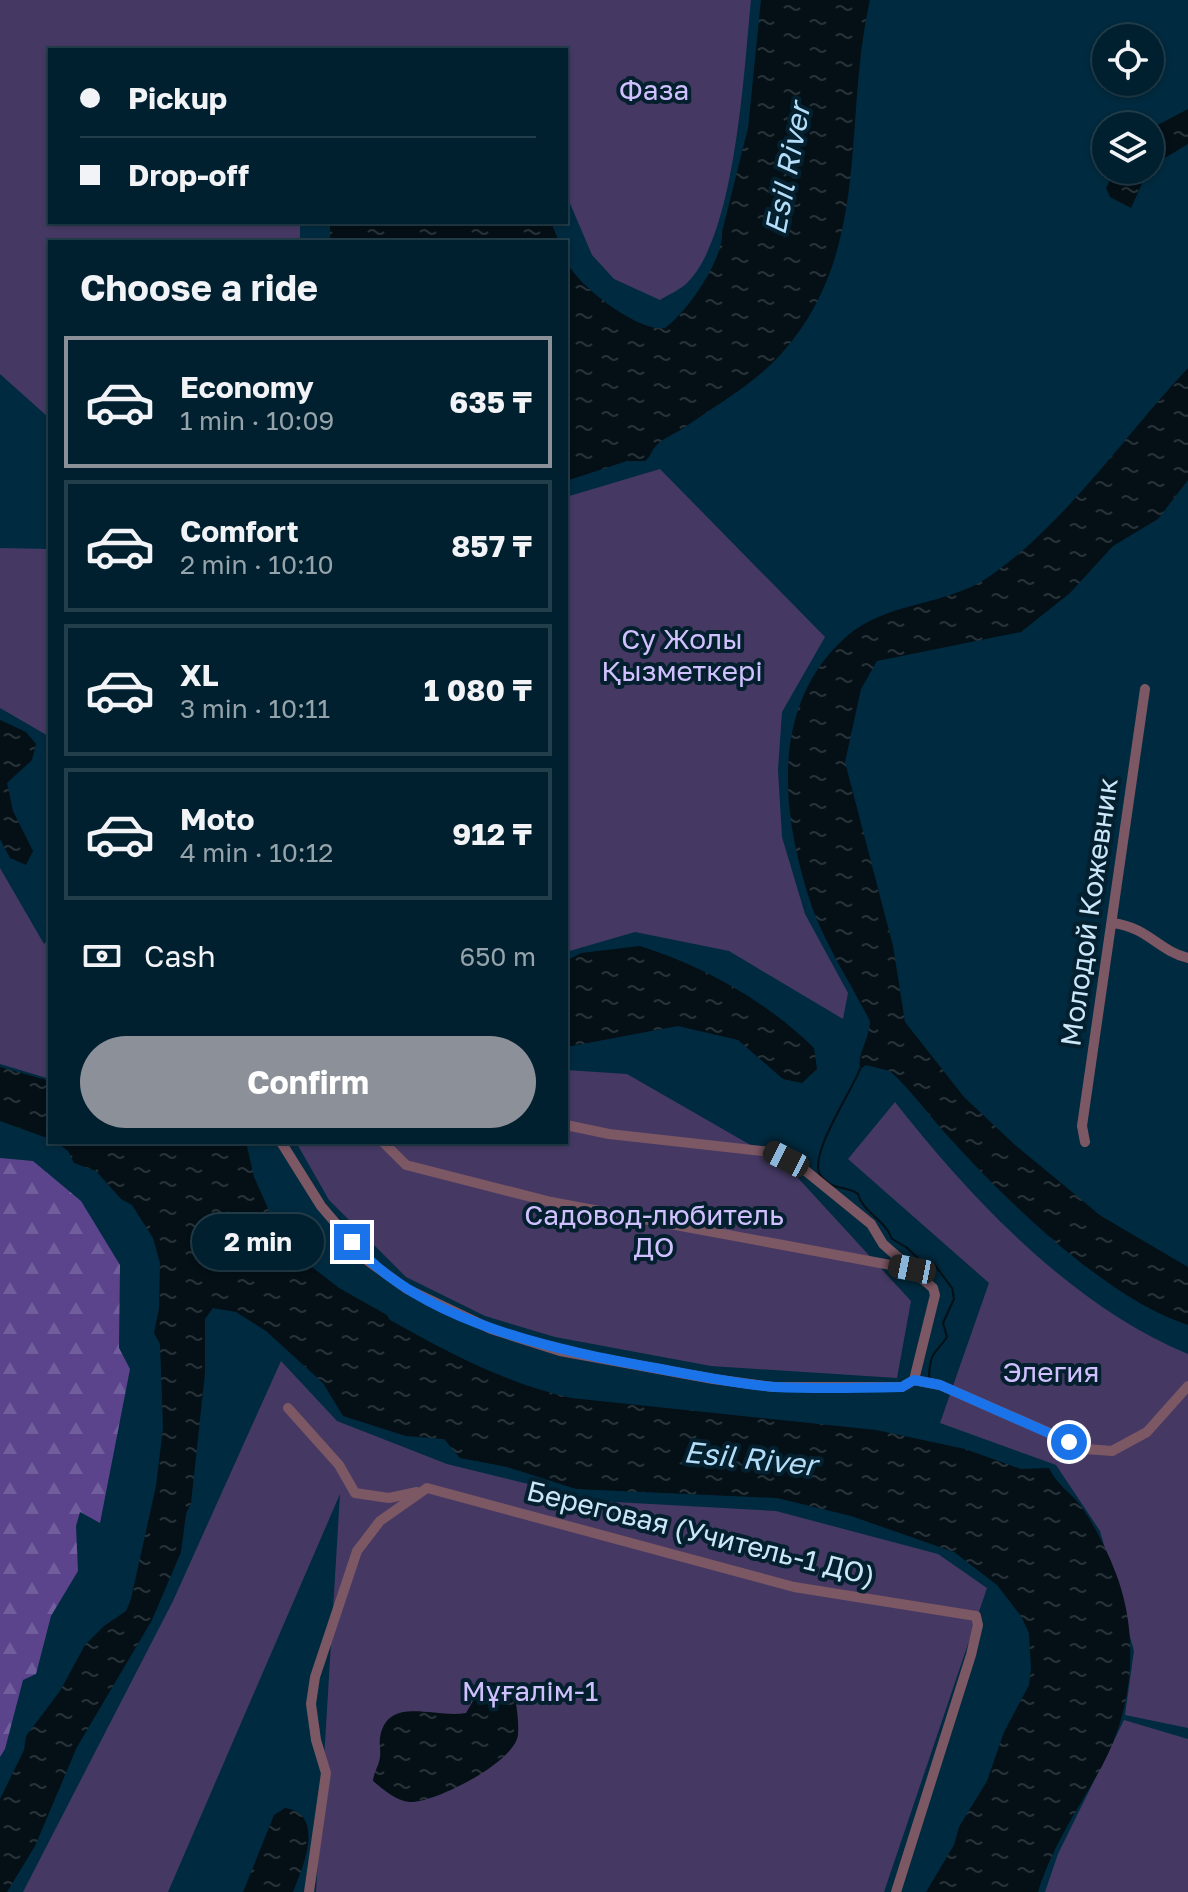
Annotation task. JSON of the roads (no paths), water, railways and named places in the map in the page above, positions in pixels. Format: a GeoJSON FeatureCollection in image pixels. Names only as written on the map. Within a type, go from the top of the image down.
{"type":"FeatureCollection","features":[{"type":"Feature","properties":{"kind":"street","name":"Молодой Кожевник"},"geometry":{"type":"LineString","coordinates":[[1085,1142],[1082,1126],[1145,689]]}},
{"type":"Feature","properties":{"kind":"street"},"geometry":{"type":"LineString","coordinates":[[1113,923],[1140,929],[1166,949],[1188,958]]}},
{"type":"Feature","properties":{"kind":"street"},"geometry":{"type":"LineString","coordinates":[[568,1125],[609,1134],[771,1152],[801,1167],[871,1224],[883,1244],[929,1281],[935,1295],[914,1380]]}},
{"type":"Feature","properties":{"kind":"street"},"geometry":{"type":"LineString","coordinates":[[282,1144],[321,1206],[368,1261],[407,1289],[491,1329],[560,1351],[773,1387],[902,1387],[914,1380],[940,1385],[1086,1449],[1112,1451],[1147,1432],[1188,1386]]}},
{"type":"Feature","properties":{"kind":"street"},"geometry":{"type":"LineString","coordinates":[[385,1144],[406,1165],[551,1202],[912,1269]]}},
{"type":"Feature","properties":{"kind":"street"},"geometry":{"type":"LineString","coordinates":[[288,1408],[339,1465],[355,1493],[389,1498],[425,1489]]}},
{"type":"Feature","properties":{"kind":"street"},"geometry":{"type":"LineString","coordinates":[[309,1892],[326,1773],[316,1740],[311,1704],[315,1677],[357,1551],[380,1521],[425,1489]]}},
{"type":"Feature","properties":{"kind":"street","name":"Береговая (Учитель-1 ДО)"},"geometry":{"type":"LineString","coordinates":[[425,1489],[794,1587],[976,1616],[978,1625],[971,1655],[897,1880],[896,1892]]}},
{"type":"Feature","properties":{"kind":"water","name":"Esil River"},"geometry":{"type":"Polygon","coordinates":[[[761,0],[870,0],[862,46],[850,184],[842,228],[830,272],[811,313],[771,364],[748,384],[662,441],[645,461],[627,461],[568,480],[568,263],[582,281],[609,305],[640,323],[665,328],[693,298],[717,256],[748,128],[761,0]]]}},
{"type":"Feature","properties":{"kind":"water"},"geometry":{"type":"Polygon","coordinates":[[[1188,109],[1188,144],[1164,159],[1164,122],[1188,109]]]}},
{"type":"Feature","properties":{"kind":"water"},"geometry":{"type":"Polygon","coordinates":[[[1108,184],[1142,184],[1131,208],[1110,197],[1106,188],[1108,184]]]}},
{"type":"Feature","properties":{"kind":"water"},"geometry":{"type":"Polygon","coordinates":[[[330,224],[552,224],[558,240],[330,240],[330,224]]]}},
{"type":"Feature","properties":{"kind":"water"},"geometry":{"type":"Polygon","coordinates":[[[1188,368],[1188,480],[1158,519],[1113,546],[1070,593],[1021,632],[877,661],[861,689],[845,762],[893,946],[905,1022],[964,1097],[1015,1145],[1101,1216],[1188,1267],[1188,1325],[1126,1295],[1063,1248],[1004,1195],[890,1071],[866,1065],[860,1069],[860,1057],[870,1021],[831,950],[812,907],[794,837],[788,764],[793,729],[804,695],[821,664],[847,636],[879,617],[971,587],[1015,557],[1067,507],[1188,368]]]}},
{"type":"Feature","properties":{"kind":"water"},"geometry":{"type":"Polygon","coordinates":[[[0,720],[26,732],[36,744],[32,760],[7,783],[13,811],[33,851],[26,865],[10,858],[0,839],[0,720]]]}},
{"type":"Feature","properties":{"kind":"water"},"geometry":{"type":"Polygon","coordinates":[[[640,946],[711,975],[755,1000],[795,1031],[814,1048],[817,1069],[802,1083],[783,1079],[738,1040],[678,1026],[568,1047],[568,960],[581,953],[640,946]]]}},
{"type":"Feature","properties":{"kind":"water"},"geometry":{"type":"Polygon","coordinates":[[[0,1067],[48,1080],[48,1138],[0,1121],[0,1067]]]}},
{"type":"Feature","properties":{"kind":"water","name":"Esil River"},"geometry":{"type":"Polygon","coordinates":[[[59,1144],[246,1144],[254,1177],[275,1224],[312,1267],[339,1288],[412,1332],[478,1366],[547,1392],[571,1398],[876,1430],[965,1449],[1021,1469],[1049,1468],[1086,1513],[1107,1552],[1125,1605],[1130,1652],[1126,1699],[1112,1745],[1058,1843],[1038,1892],[926,1892],[987,1781],[1004,1732],[1029,1685],[1031,1669],[1029,1633],[1021,1616],[997,1585],[954,1552],[851,1516],[777,1498],[576,1489],[507,1467],[460,1458],[444,1439],[406,1436],[343,1416],[323,1383],[266,1331],[236,1312],[213,1308],[205,1319],[205,1373],[191,1503],[186,1514],[181,1552],[152,1620],[77,1747],[35,1846],[7,1892],[0,1892],[0,1799],[24,1750],[26,1736],[60,1691],[85,1645],[104,1626],[126,1611],[156,1486],[163,1428],[160,1344],[154,1333],[159,1308],[160,1263],[153,1238],[132,1205],[121,1199],[96,1171],[74,1163],[68,1151],[59,1144]]]}},
{"type":"Feature","properties":{"kind":"water"},"geometry":{"type":"Polygon","coordinates":[[[484,1682],[501,1683],[515,1697],[518,1734],[514,1745],[504,1756],[455,1788],[422,1800],[400,1800],[373,1781],[380,1757],[380,1738],[384,1725],[392,1716],[414,1711],[466,1713],[484,1682]]]}},
{"type":"Feature","properties":{"kind":"water"},"geometry":{"type":"Polygon","coordinates":[[[285,1808],[298,1812],[305,1820],[308,1831],[306,1856],[293,1892],[243,1892],[274,1815],[285,1808]]]}},
{"type":"Feature","properties":{"kind":"waterway"},"geometry":{"type":"LineString","coordinates":[[860,1069],[825,1140],[818,1167],[826,1181],[858,1194],[864,1206],[892,1239],[923,1263],[934,1264],[952,1288],[954,1299],[943,1323],[947,1337],[932,1358],[929,1377]]}},
{"type":"Feature","properties":{"kind":"park label","name":"Фаза"},"geometry":{"type":"Point","coordinates":[654,90]}},
{"type":"Feature","properties":{"kind":"park label","name":"Су Жолы Қызметкері"},"geometry":{"type":"Point","coordinates":[682,655]}},
{"type":"Feature","properties":{"kind":"park label","name":"Садовод-любитель ДО"},"geometry":{"type":"Point","coordinates":[654,1231]}},
{"type":"Feature","properties":{"kind":"park label","name":"Элегия"},"geometry":{"type":"Point","coordinates":[1051,1372]}},
{"type":"Feature","properties":{"kind":"park label","name":"Мұғалім-1"},"geometry":{"type":"Point","coordinates":[530,1691]}}]}
